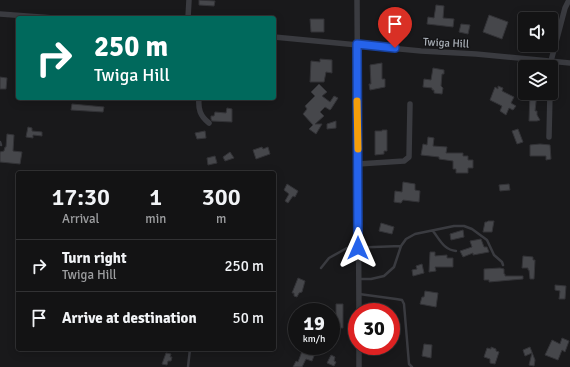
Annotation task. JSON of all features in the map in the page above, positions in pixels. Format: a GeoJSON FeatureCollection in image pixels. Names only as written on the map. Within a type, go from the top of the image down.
{"type":"FeatureCollection","features":[{"type":"Feature","properties":{"kind":"street"},"geometry":{"type":"LineString","coordinates":[[188,16],[189,0]]}},
{"type":"Feature","properties":{"kind":"street"},"geometry":{"type":"LineString","coordinates":[[357,0],[359,303]]}},
{"type":"Feature","properties":{"kind":"street"},"geometry":{"type":"LineString","coordinates":[[551,60],[565,8],[569,0]]}},
{"type":"Feature","properties":{"kind":"street"},"geometry":{"type":"LineString","coordinates":[[0,14],[27,16]]}},
{"type":"Feature","properties":{"kind":"street","name":"Twiga Hill"},"geometry":{"type":"LineString","coordinates":[[276,37],[421,51],[540,60]]}},
{"type":"Feature","properties":{"kind":"street","name":"Twiga Hill"},"geometry":{"type":"LineString","coordinates":[[558,62],[570,63]]}},
{"type":"Feature","properties":{"kind":"street"},"geometry":{"type":"LineString","coordinates":[[199,100],[198,107],[202,117],[209,123]]}},
{"type":"Feature","properties":{"kind":"street"},"geometry":{"type":"LineString","coordinates":[[549,137],[550,100]]}},
{"type":"Feature","properties":{"kind":"street"},"geometry":{"type":"LineString","coordinates":[[358,164],[407,160],[409,157],[410,104]]}},
{"type":"Feature","properties":{"kind":"street"},"geometry":{"type":"LineString","coordinates":[[359,355],[359,367]]}},
{"type":"Feature","properties":{"kind":"lane"},"geometry":{"type":"LineString","coordinates":[[358,280],[384,276],[394,267],[406,239],[415,234],[459,226],[472,229],[487,240],[494,255],[502,262],[503,265]]}},
{"type":"Feature","properties":{"kind":"lane"},"geometry":{"type":"LineString","coordinates":[[433,231],[443,245],[449,250],[456,251]]}},
{"type":"Feature","properties":{"kind":"lane"},"geometry":{"type":"LineString","coordinates":[[321,268],[329,258],[347,248],[402,246]]}},
{"type":"Feature","properties":{"kind":"lane"},"geometry":{"type":"LineString","coordinates":[[359,294],[402,300],[404,304],[409,364],[412,367]]}},
{"type":"Feature","properties":{"kind":"lane"},"geometry":{"type":"LineString","coordinates":[[188,367],[190,351]]}},
{"type":"Feature","properties":{"kind":"building"},"geometry":{"type":"Polygon","coordinates":[[[199,0],[215,1],[214,6],[199,5],[199,0]]]}},
{"type":"Feature","properties":{"kind":"building"},"geometry":{"type":"Polygon","coordinates":[[[436,5],[444,6],[443,18],[454,19],[453,27],[427,24],[428,17],[434,18],[436,5]]]}},
{"type":"Feature","properties":{"kind":"building"},"geometry":{"type":"Polygon","coordinates":[[[489,15],[508,22],[502,39],[483,32],[489,15]]]}},
{"type":"Feature","properties":{"kind":"building"},"geometry":{"type":"Polygon","coordinates":[[[310,19],[324,19],[324,32],[311,32],[310,19]]]}},
{"type":"Feature","properties":{"kind":"building"},"geometry":{"type":"Polygon","coordinates":[[[461,24],[470,25],[468,34],[459,32],[461,24]]]}},
{"type":"Feature","properties":{"kind":"building"},"geometry":{"type":"Polygon","coordinates":[[[320,59],[332,60],[332,73],[326,72],[324,82],[310,82],[311,61],[320,62],[320,59]]]}},
{"type":"Feature","properties":{"kind":"building"},"geometry":{"type":"Polygon","coordinates":[[[382,63],[382,79],[385,79],[385,87],[370,90],[370,65],[382,63]]]}},
{"type":"Feature","properties":{"kind":"building"},"geometry":{"type":"Polygon","coordinates":[[[433,68],[444,70],[444,74],[442,74],[441,86],[443,88],[442,94],[434,93],[432,88],[423,87],[424,79],[431,80],[433,68]]]}},
{"type":"Feature","properties":{"kind":"building"},"geometry":{"type":"Polygon","coordinates":[[[0,77],[7,78],[6,89],[0,89],[0,77]]]}},
{"type":"Feature","properties":{"kind":"building"},"geometry":{"type":"Polygon","coordinates":[[[319,84],[327,92],[322,96],[330,102],[334,96],[338,98],[330,110],[325,107],[320,112],[324,116],[315,124],[322,124],[316,134],[309,129],[313,125],[303,114],[307,109],[305,106],[315,96],[311,92],[319,84]]]}},
{"type":"Feature","properties":{"kind":"building"},"geometry":{"type":"Polygon","coordinates":[[[498,86],[503,88],[502,91],[514,97],[511,103],[516,106],[513,110],[509,108],[506,115],[500,111],[502,106],[490,100],[495,87],[498,89],[498,86]]]}},
{"type":"Feature","properties":{"kind":"building"},"geometry":{"type":"Polygon","coordinates":[[[530,100],[536,100],[535,111],[537,111],[537,115],[540,120],[529,121],[530,100]]]}},
{"type":"Feature","properties":{"kind":"building"},"geometry":{"type":"Polygon","coordinates":[[[72,104],[104,107],[103,112],[71,110],[72,104]]]}},
{"type":"Feature","properties":{"kind":"building"},"geometry":{"type":"Polygon","coordinates":[[[227,108],[232,109],[232,122],[212,121],[211,116],[214,116],[215,112],[226,113],[227,108]]]}},
{"type":"Feature","properties":{"kind":"building"},"geometry":{"type":"Polygon","coordinates":[[[336,121],[336,128],[327,129],[327,124],[336,121]]]}},
{"type":"Feature","properties":{"kind":"building"},"geometry":{"type":"Polygon","coordinates":[[[28,127],[32,128],[32,131],[42,132],[42,136],[33,135],[33,138],[26,137],[28,127]]]}},
{"type":"Feature","properties":{"kind":"building"},"geometry":{"type":"Polygon","coordinates":[[[518,129],[523,142],[517,144],[512,131],[518,129]]]}},
{"type":"Feature","properties":{"kind":"building"},"geometry":{"type":"Polygon","coordinates":[[[387,130],[387,151],[384,151],[384,154],[375,155],[375,131],[387,130]]]}},
{"type":"Feature","properties":{"kind":"building"},"geometry":{"type":"Polygon","coordinates":[[[205,131],[206,138],[197,139],[195,133],[205,131]]]}},
{"type":"Feature","properties":{"kind":"building"},"geometry":{"type":"Polygon","coordinates":[[[7,134],[14,135],[13,151],[22,152],[20,164],[0,162],[0,152],[4,151],[6,147],[7,134]]]}},
{"type":"Feature","properties":{"kind":"building"},"geometry":{"type":"Polygon","coordinates":[[[428,137],[434,138],[433,146],[447,147],[446,153],[463,153],[463,156],[468,156],[468,160],[473,160],[473,168],[468,168],[468,173],[456,173],[456,169],[453,169],[453,161],[439,159],[439,157],[421,155],[423,144],[427,145],[428,137]]]}},
{"type":"Feature","properties":{"kind":"building"},"geometry":{"type":"Polygon","coordinates":[[[530,145],[550,145],[551,159],[546,160],[546,156],[530,156],[530,145]]]}},
{"type":"Feature","properties":{"kind":"building"},"geometry":{"type":"Polygon","coordinates":[[[262,147],[263,149],[268,147],[270,154],[256,159],[253,150],[262,147]]]}},
{"type":"Feature","properties":{"kind":"building"},"geometry":{"type":"Polygon","coordinates":[[[230,152],[234,158],[225,161],[223,157],[230,152]]]}},
{"type":"Feature","properties":{"kind":"building"},"geometry":{"type":"Polygon","coordinates":[[[215,156],[217,163],[208,165],[207,158],[215,156]]]}},
{"type":"Feature","properties":{"kind":"building"},"geometry":{"type":"Polygon","coordinates":[[[403,182],[415,184],[415,190],[420,191],[419,202],[403,200],[401,203],[394,202],[395,191],[402,192],[403,182]]]}},
{"type":"Feature","properties":{"kind":"building"},"geometry":{"type":"Polygon","coordinates":[[[287,184],[298,191],[295,197],[293,196],[288,203],[285,201],[289,194],[284,190],[287,184]]]}},
{"type":"Feature","properties":{"kind":"building"},"geometry":{"type":"Polygon","coordinates":[[[509,184],[510,190],[500,191],[499,185],[509,184]]]}},
{"type":"Feature","properties":{"kind":"building"},"geometry":{"type":"Polygon","coordinates":[[[494,221],[492,232],[483,232],[485,222],[494,221]]]}},
{"type":"Feature","properties":{"kind":"building"},"geometry":{"type":"Polygon","coordinates":[[[381,223],[394,227],[392,234],[379,231],[381,223]]]}},
{"type":"Feature","properties":{"kind":"building"},"geometry":{"type":"Polygon","coordinates":[[[463,230],[464,237],[451,240],[450,234],[463,230]]]}},
{"type":"Feature","properties":{"kind":"building"},"geometry":{"type":"Polygon","coordinates":[[[481,239],[484,247],[487,247],[489,252],[473,255],[473,253],[463,257],[460,251],[472,247],[470,241],[481,239]]]}},
{"type":"Feature","properties":{"kind":"building"},"geometry":{"type":"Polygon","coordinates":[[[430,252],[435,252],[435,256],[447,255],[447,258],[453,258],[453,267],[435,267],[436,271],[429,272],[430,252]]]}},
{"type":"Feature","properties":{"kind":"building"},"geometry":{"type":"Polygon","coordinates":[[[523,256],[533,257],[533,260],[535,260],[534,279],[530,279],[528,268],[522,268],[523,256]]]}},
{"type":"Feature","properties":{"kind":"building"},"geometry":{"type":"Polygon","coordinates":[[[422,264],[424,273],[413,276],[412,270],[417,269],[416,266],[422,264]]]}},
{"type":"Feature","properties":{"kind":"building"},"geometry":{"type":"Polygon","coordinates":[[[484,269],[504,269],[505,276],[523,276],[523,279],[489,282],[489,280],[484,280],[484,269]]]}},
{"type":"Feature","properties":{"kind":"building"},"geometry":{"type":"Polygon","coordinates":[[[298,278],[305,281],[302,292],[299,293],[297,297],[294,296],[294,293],[292,293],[298,278]]]}},
{"type":"Feature","properties":{"kind":"building"},"geometry":{"type":"Polygon","coordinates":[[[555,285],[566,286],[565,299],[559,299],[560,291],[555,290],[555,285]]]}},
{"type":"Feature","properties":{"kind":"building"},"geometry":{"type":"Polygon","coordinates":[[[425,291],[438,293],[436,307],[420,304],[422,297],[424,297],[425,291]]]}},
{"type":"Feature","properties":{"kind":"building"},"geometry":{"type":"Polygon","coordinates":[[[340,304],[343,304],[343,328],[340,328],[340,304]]]}},
{"type":"Feature","properties":{"kind":"building"},"geometry":{"type":"Polygon","coordinates":[[[562,338],[569,341],[565,352],[562,350],[558,360],[545,355],[552,340],[560,344],[562,338]]]}},
{"type":"Feature","properties":{"kind":"building"},"geometry":{"type":"Polygon","coordinates":[[[424,344],[432,345],[431,358],[422,356],[424,344]]]}},
{"type":"Feature","properties":{"kind":"building"},"geometry":{"type":"Polygon","coordinates":[[[491,347],[499,352],[495,364],[490,363],[490,359],[484,357],[487,348],[491,349],[491,347]]]}},
{"type":"Feature","properties":{"kind":"building"},"geometry":{"type":"Polygon","coordinates":[[[530,347],[535,360],[534,366],[529,365],[532,353],[525,356],[523,350],[530,347]]]}},
{"type":"Feature","properties":{"kind":"building"},"geometry":{"type":"Polygon","coordinates":[[[166,353],[171,354],[170,357],[172,357],[171,361],[168,361],[167,365],[162,364],[166,353]]]}},
{"type":"Feature","properties":{"kind":"building"},"geometry":{"type":"Polygon","coordinates":[[[301,355],[314,355],[312,361],[306,359],[302,367],[293,367],[296,361],[298,362],[301,355]]]}},
{"type":"Feature","properties":{"kind":"building"},"geometry":{"type":"Polygon","coordinates":[[[331,355],[335,357],[334,361],[336,362],[334,366],[327,363],[331,355]]]}},
{"type":"Feature","properties":{"kind":"slow traffic"},"geometry":{"type":"LineString","coordinates":[[357,101],[358,149]]}},
{"type":"Feature","properties":{"kind":"route"},"geometry":{"type":"LineString","coordinates":[[358,248],[357,44],[395,48]]}}]}
